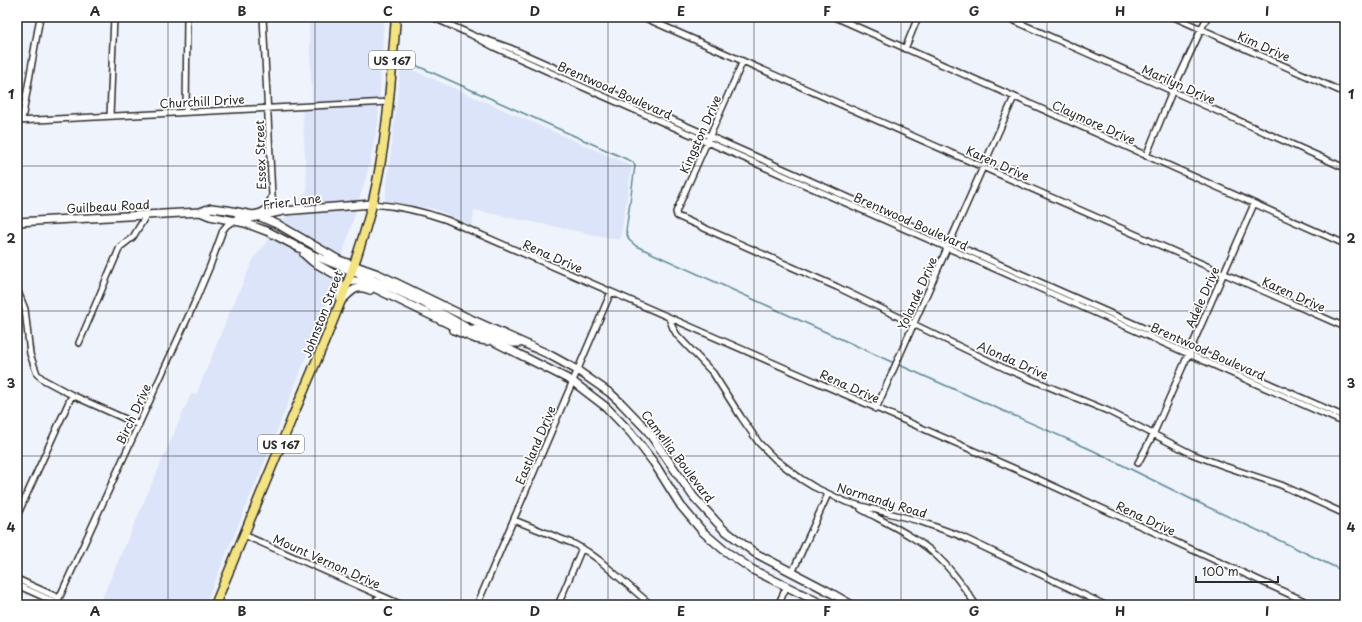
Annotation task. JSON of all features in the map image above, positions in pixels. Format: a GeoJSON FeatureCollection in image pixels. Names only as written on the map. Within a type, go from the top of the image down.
{"type":"FeatureCollection","features":[{"type":"Feature","properties":{"kind":"main road","name":"Johnston Street"},"geometry":{"type":"LineString","coordinates":[[215,605],[317,362],[353,268],[372,204],[378,177],[389,102],[396,17]]}},
{"type":"Feature","properties":{"kind":"main road","name":"Frier Lane"},"geometry":{"type":"LineString","coordinates":[[216,217],[228,215],[246,219],[254,215],[283,211],[372,204]]}},
{"type":"Feature","properties":{"kind":"main road","name":"Guilbeau Road"},"geometry":{"type":"LineString","coordinates":[[17,222],[200,212],[211,208],[227,210],[254,215],[293,233],[353,268]]}},
{"type":"Feature","properties":{"kind":"main road","name":"Guilbeau Road"},"geometry":{"type":"LineString","coordinates":[[200,212],[269,232],[298,248],[353,268]]}},
{"type":"Feature","properties":{"kind":"main road"},"geometry":{"type":"LineString","coordinates":[[298,248],[312,262],[336,275],[339,280],[341,291],[340,302]]}},
{"type":"Feature","properties":{"kind":"main road","name":"Camellia Boulevard"},"geometry":{"type":"LineString","coordinates":[[353,268],[422,302],[469,329],[572,381],[606,407],[631,432],[654,463],[681,506],[703,532],[737,560],[753,570],[786,588],[824,605]]}},
{"type":"Feature","properties":{"kind":"main road","name":"Camellia Boulevard"},"geometry":{"type":"LineString","coordinates":[[353,268],[378,274],[464,316],[527,344],[577,370],[610,393],[647,430],[693,496],[715,521],[755,553],[852,605]]}},
{"type":"Feature","properties":{"kind":"main road"},"geometry":{"type":"LineString","coordinates":[[348,281],[361,282],[459,328],[483,330],[513,343],[527,344]]}},
{"type":"Feature","properties":{"kind":"main road"},"geometry":{"type":"LineString","coordinates":[[340,302],[352,290],[364,288],[440,324],[476,338],[497,343]]}},
{"type":"Feature","properties":{"kind":"street"},"geometry":{"type":"LineString","coordinates":[[19,121],[40,17]]}},
{"type":"Feature","properties":{"kind":"street"},"geometry":{"type":"LineString","coordinates":[[110,116],[114,17]]}},
{"type":"Feature","properties":{"kind":"street"},"geometry":{"type":"LineString","coordinates":[[186,112],[187,17]]}},
{"type":"Feature","properties":{"kind":"street","name":"Essex Street"},"geometry":{"type":"LineString","coordinates":[[263,17],[272,196],[274,207],[270,213]]}},
{"type":"Feature","properties":{"kind":"street","name":"Brentwood Boulevard"},"geometry":{"type":"LineString","coordinates":[[432,17],[470,34],[494,47],[709,139],[1189,351],[1345,417]]}},
{"type":"Feature","properties":{"kind":"street","name":"Karen Drive"},"geometry":{"type":"LineString","coordinates":[[643,17],[1345,327]]}},
{"type":"Feature","properties":{"kind":"street","name":"Claymore Drive"},"geometry":{"type":"LineString","coordinates":[[834,17],[1345,244]]}},
{"type":"Feature","properties":{"kind":"street"},"geometry":{"type":"LineString","coordinates":[[905,49],[918,17]]}},
{"type":"Feature","properties":{"kind":"street","name":"Marilyn Drive"},"geometry":{"type":"LineString","coordinates":[[1006,17],[1345,168]]}},
{"type":"Feature","properties":{"kind":"street","name":"Kim Drive"},"geometry":{"type":"LineString","coordinates":[[1174,17],[1345,93]]}},
{"type":"Feature","properties":{"kind":"street"},"geometry":{"type":"LineString","coordinates":[[1146,156],[1172,92],[1207,17]]}},
{"type":"Feature","properties":{"kind":"street","name":"Kingston Drive"},"geometry":{"type":"LineString","coordinates":[[676,215],[743,61]]}},
{"type":"Feature","properties":{"kind":"street","name":"Yolande Drive"},"geometry":{"type":"LineString","coordinates":[[876,408],[1014,97]]}},
{"type":"Feature","properties":{"kind":"street","name":"Churchill Drive"},"geometry":{"type":"LineString","coordinates":[[19,121],[389,102]]}},
{"type":"Feature","properties":{"kind":"street","name":"Essex Street"},"geometry":{"type":"LineString","coordinates":[[254,215],[266,209],[272,196]]}},
{"type":"Feature","properties":{"kind":"street","name":"Rena Drive"},"geometry":{"type":"LineString","coordinates":[[372,204],[401,207],[434,215],[1029,475],[1313,605]]}},
{"type":"Feature","properties":{"kind":"street","name":"Adele Drive"},"geometry":{"type":"LineString","coordinates":[[1138,463],[1152,435],[1254,204]]}},
{"type":"Feature","properties":{"kind":"street"},"geometry":{"type":"LineString","coordinates":[[79,343],[120,247],[133,237],[147,214]]}},
{"type":"Feature","properties":{"kind":"street","name":"Alonda Drive"},"geometry":{"type":"LineString","coordinates":[[676,215],[837,287],[1006,369],[1108,411],[1152,435],[1192,454],[1281,485],[1345,514]]}},
{"type":"Feature","properties":{"kind":"street"},"geometry":{"type":"LineString","coordinates":[[216,217],[219,220],[223,230]]}},
{"type":"Feature","properties":{"kind":"street"},"geometry":{"type":"LineString","coordinates":[[223,230],[227,224],[235,221]]}},
{"type":"Feature","properties":{"kind":"street","name":"Birch Drive"},"geometry":{"type":"LineString","coordinates":[[58,602],[203,284],[223,230]]}},
{"type":"Feature","properties":{"kind":"street"},"geometry":{"type":"LineString","coordinates":[[17,288],[25,310],[28,349],[38,374],[44,380],[72,395],[139,425]]}},
{"type":"Feature","properties":{"kind":"street","name":"Eastland Drive"},"geometry":{"type":"LineString","coordinates":[[477,605],[611,292]]}},
{"type":"Feature","properties":{"kind":"street","name":"Normandy Road"},"geometry":{"type":"LineString","coordinates":[[669,318],[677,335],[713,374],[750,431],[767,452],[801,479],[828,494],[851,504],[919,521],[958,535],[1105,605]]}},
{"type":"Feature","properties":{"kind":"street","name":"Brentwood Boulevard"},"geometry":{"type":"LineString","coordinates":[[1189,351],[1345,423]]}},
{"type":"Feature","properties":{"kind":"street"},"geometry":{"type":"LineString","coordinates":[[17,516],[72,395]]}},
{"type":"Feature","properties":{"kind":"street"},"geometry":{"type":"LineString","coordinates":[[792,573],[828,494]]}},
{"type":"Feature","properties":{"kind":"street"},"geometry":{"type":"LineString","coordinates":[[851,504],[908,536],[931,551],[942,561],[966,590],[976,605]]}},
{"type":"Feature","properties":{"kind":"street"},"geometry":{"type":"LineString","coordinates":[[514,520],[582,548],[599,560],[651,605]]}},
{"type":"Feature","properties":{"kind":"street","name":"Mount Vernon Drive"},"geometry":{"type":"LineString","coordinates":[[244,535],[402,605]]}},
{"type":"Feature","properties":{"kind":"street"},"geometry":{"type":"LineString","coordinates":[[558,605],[582,548]]}},
{"type":"Feature","properties":{"kind":"street"},"geometry":{"type":"LineString","coordinates":[[17,579],[58,602]]}},
{"type":"Feature","properties":{"kind":"street"},"geometry":{"type":"LineString","coordinates":[[17,585],[58,602]]}},
{"type":"Feature","properties":{"kind":"street"},"geometry":{"type":"LineString","coordinates":[[778,605],[786,588]]}},
{"type":"Feature","properties":{"kind":"street"},"geometry":{"type":"LineString","coordinates":[[374,605],[379,595]]}},
{"type":"Feature","properties":{"kind":"shaded area"},"geometry":{"type":"Polygon","coordinates":[[[303,17],[384,17],[378,123],[369,167],[329,300],[265,461],[205,605],[99,605],[191,394],[196,395],[226,321],[254,258],[307,191],[302,103],[312,102],[309,21],[303,17]]]}},
{"type":"Feature","properties":{"kind":"shaded area"},"geometry":{"type":"Polygon","coordinates":[[[401,65],[632,166],[620,240],[474,210],[472,226],[435,209],[385,201],[401,65]]]}},
{"type":"Feature","properties":{"kind":"waterway"},"geometry":{"type":"LineString","coordinates":[[403,57],[413,64],[633,162],[635,166],[626,231],[629,240],[636,246],[894,363]]}},
{"type":"Feature","properties":{"kind":"waterway"},"geometry":{"type":"LineString","coordinates":[[897,364],[1092,450],[1345,572]]}}]}
